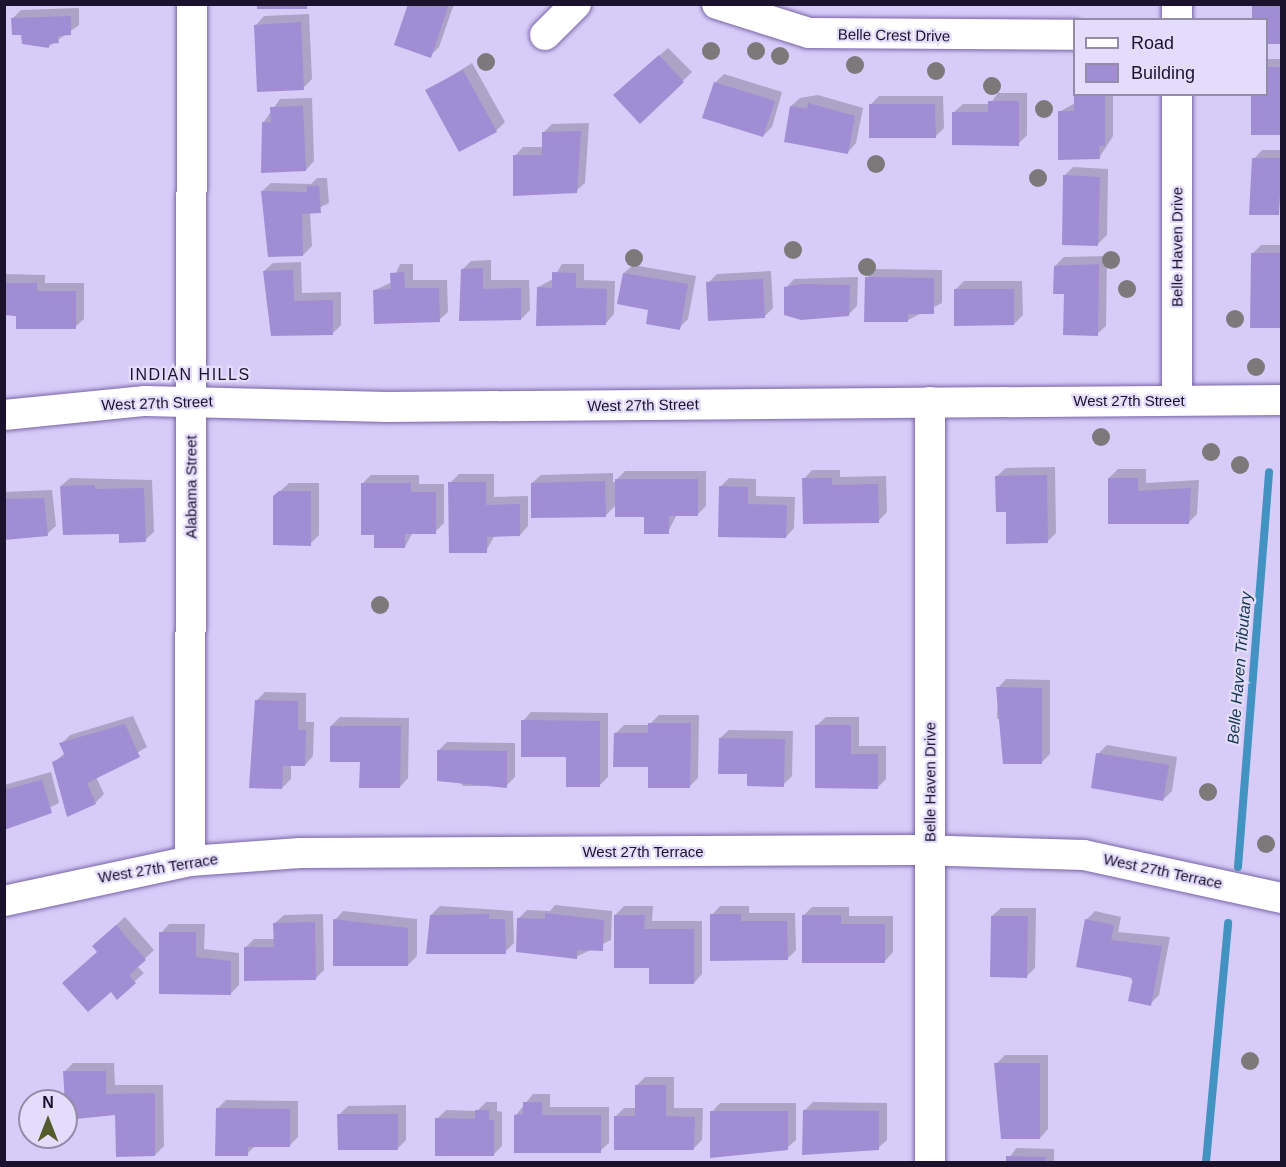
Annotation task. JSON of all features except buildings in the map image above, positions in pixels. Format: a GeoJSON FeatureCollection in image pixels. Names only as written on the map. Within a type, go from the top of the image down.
{"type":"FeatureCollection","features":[{"type":"Feature","properties":{"kind":"street","name":"Alabama Street"},"geometry":{"type":"LineString","coordinates":[[190,861],[192,4]]}},
{"type":"Feature","properties":{"kind":"street"},"geometry":{"type":"LineString","coordinates":[[545,35],[576,4]]}},
{"type":"Feature","properties":{"kind":"street","name":"Belle Crest Drive"},"geometry":{"type":"LineString","coordinates":[[717,4],[809,33],[1073,35]]}},
{"type":"Feature","properties":{"kind":"street","name":"Belle Haven Drive"},"geometry":{"type":"LineString","coordinates":[[1177,96],[1177,400]]}},
{"type":"Feature","properties":{"kind":"street","name":"West 27th Street"},"geometry":{"type":"LineString","coordinates":[[4,415],[190,400],[387,407],[1281,399]]}},
{"type":"Feature","properties":{"kind":"street","name":"Belle Haven Drive"},"geometry":{"type":"LineString","coordinates":[[930,402],[930,1162]]}},
{"type":"Feature","properties":{"kind":"street","name":"West 27th Terrace"},"geometry":{"type":"LineString","coordinates":[[4,901],[190,861],[300,853],[930,851],[1084,855],[1281,898]]}},
{"type":"Feature","properties":{"kind":"waterway","name":"Belle Haven Tributary"},"geometry":{"type":"LineString","coordinates":[[1238,867],[1269,472]]}},
{"type":"Feature","properties":{"kind":"waterway","name":"Belle Haven Tributary"},"geometry":{"type":"LineString","coordinates":[[1206,1162],[1228,923]]}},
{"type":"Feature","properties":{"kind":"district","name":"INDIAN HILLS"},"geometry":{"type":"Point","coordinates":[190,375]}}]}
